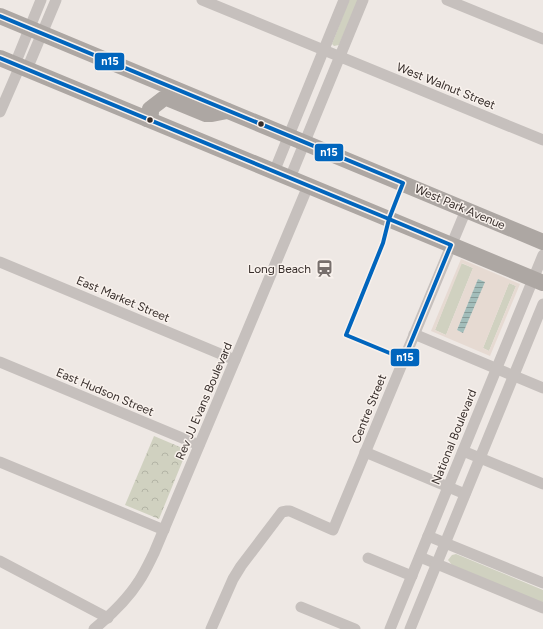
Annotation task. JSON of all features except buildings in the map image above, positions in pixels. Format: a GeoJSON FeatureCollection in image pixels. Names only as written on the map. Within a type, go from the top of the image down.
{"type":"FeatureCollection","features":[{"type":"Feature","properties":{"kind":"highway","name":"West Park Avenue"},"geometry":{"type":"LineString","coordinates":[[0,16],[543,242]]}},
{"type":"Feature","properties":{"kind":"highway"},"geometry":{"type":"LineString","coordinates":[[0,58],[538,281]]}},
{"type":"Feature","properties":{"kind":"highway"},"geometry":{"type":"LineString","coordinates":[[147,119],[152,112],[150,109],[167,98],[206,114],[227,111]]}},
{"type":"Feature","properties":{"kind":"street"},"geometry":{"type":"LineString","coordinates":[[36,31],[41,0]]}},
{"type":"Feature","properties":{"kind":"street"},"geometry":{"type":"LineString","coordinates":[[0,112],[36,31],[56,0]]}},
{"type":"Feature","properties":{"kind":"street","name":"West Walnut Street"},"geometry":{"type":"LineString","coordinates":[[202,0],[543,140]]}},
{"type":"Feature","properties":{"kind":"street"},"geometry":{"type":"LineString","coordinates":[[282,175],[288,136],[344,0]]}},
{"type":"Feature","properties":{"kind":"street"},"geometry":{"type":"LineString","coordinates":[[282,175],[304,143],[363,0]]}},
{"type":"Feature","properties":{"kind":"street"},"geometry":{"type":"LineString","coordinates":[[447,0],[543,40]]}},
{"type":"Feature","properties":{"kind":"street","name":"Rev JJ Evans Boulevard"},"geometry":{"type":"LineString","coordinates":[[94,629],[108,618],[128,597],[140,581],[154,553],[308,186]]}},
{"type":"Feature","properties":{"kind":"street","name":"Centre Street"},"geometry":{"type":"LineString","coordinates":[[211,629],[233,578],[282,512],[290,511],[333,530],[466,210]]}},
{"type":"Feature","properties":{"kind":"street","name":"National Boulevard"},"geometry":{"type":"LineString","coordinates":[[390,629],[496,369],[538,281],[543,255]]}},
{"type":"Feature","properties":{"kind":"street","name":"East Market Street"},"geometry":{"type":"LineString","coordinates":[[0,262],[235,360]]}},
{"type":"Feature","properties":{"kind":"street"},"geometry":{"type":"LineString","coordinates":[[410,629],[543,304]]}},
{"type":"Feature","properties":{"kind":"street"},"geometry":{"type":"LineString","coordinates":[[414,334],[543,388]]}},
{"type":"Feature","properties":{"kind":"street","name":"East Hudson Street"},"geometry":{"type":"LineString","coordinates":[[0,362],[199,445]]}},
{"type":"Feature","properties":{"kind":"street"},"geometry":{"type":"LineString","coordinates":[[463,451],[543,484]]}},
{"type":"Feature","properties":{"kind":"street"},"geometry":{"type":"LineString","coordinates":[[365,452],[465,494]]}},
{"type":"Feature","properties":{"kind":"street"},"geometry":{"type":"LineString","coordinates":[[0,462],[164,530]]}},
{"type":"Feature","properties":{"kind":"street"},"geometry":{"type":"LineString","coordinates":[[428,536],[543,583]]}},
{"type":"Feature","properties":{"kind":"street"},"geometry":{"type":"LineString","coordinates":[[420,557],[543,608]]}},
{"type":"Feature","properties":{"kind":"street"},"geometry":{"type":"LineString","coordinates":[[368,558],[412,576]]}},
{"type":"Feature","properties":{"kind":"street"},"geometry":{"type":"LineString","coordinates":[[0,561],[108,618]]}},
{"type":"Feature","properties":{"kind":"street"},"geometry":{"type":"LineString","coordinates":[[301,607],[355,629]]}},
{"type":"Feature","properties":{"kind":"green space"},"geometry":{"type":"Polygon","coordinates":[[[349,0],[358,0],[339,45],[334,46],[332,44],[349,0]]]}},
{"type":"Feature","properties":{"kind":"green space"},"geometry":{"type":"Polygon","coordinates":[[[461,263],[473,268],[446,335],[435,330],[461,263]]]}},
{"type":"Feature","properties":{"kind":"green space"},"geometry":{"type":"Polygon","coordinates":[[[509,283],[516,286],[489,351],[483,348],[509,283]]]}},
{"type":"Feature","properties":{"kind":"green space"},"geometry":{"type":"Polygon","coordinates":[[[154,436],[187,450],[159,519],[125,505],[154,436]]]}},
{"type":"Feature","properties":{"kind":"green space"},"geometry":{"type":"Polygon","coordinates":[[[456,554],[543,590],[543,603],[452,565],[448,560],[452,555],[456,554]]]}},
{"type":"Feature","properties":{"kind":"shaded area"},"geometry":{"type":"Polygon","coordinates":[[[461,259],[520,284],[490,356],[431,331],[461,259]],[[462,263],[435,330],[446,335],[473,268],[462,263]],[[478,279],[457,330],[463,333],[484,282],[478,279]],[[509,283],[483,348],[489,351],[516,286],[509,283]]]}},
{"type":"Feature","properties":{"kind":"water"},"geometry":{"type":"Polygon","coordinates":[[[478,279],[485,282],[463,333],[457,330],[478,279]]]}},
{"type":"Feature","properties":{"kind":"transit line","name":"n15"},"geometry":{"type":"LineString","coordinates":[[0,16],[403,183],[389,219]]}},
{"type":"Feature","properties":{"kind":"transit line","name":"n15"},"geometry":{"type":"LineString","coordinates":[[0,58],[389,219]]}},
{"type":"Feature","properties":{"kind":"transit line","name":"n15"},"geometry":{"type":"LineString","coordinates":[[389,219],[451,245],[404,359],[346,335],[383,243],[389,219]]}},
{"type":"Feature","properties":{"kind":"place","name":"Long Beach"},"geometry":{"type":"Point","coordinates":[324,269]}}]}
